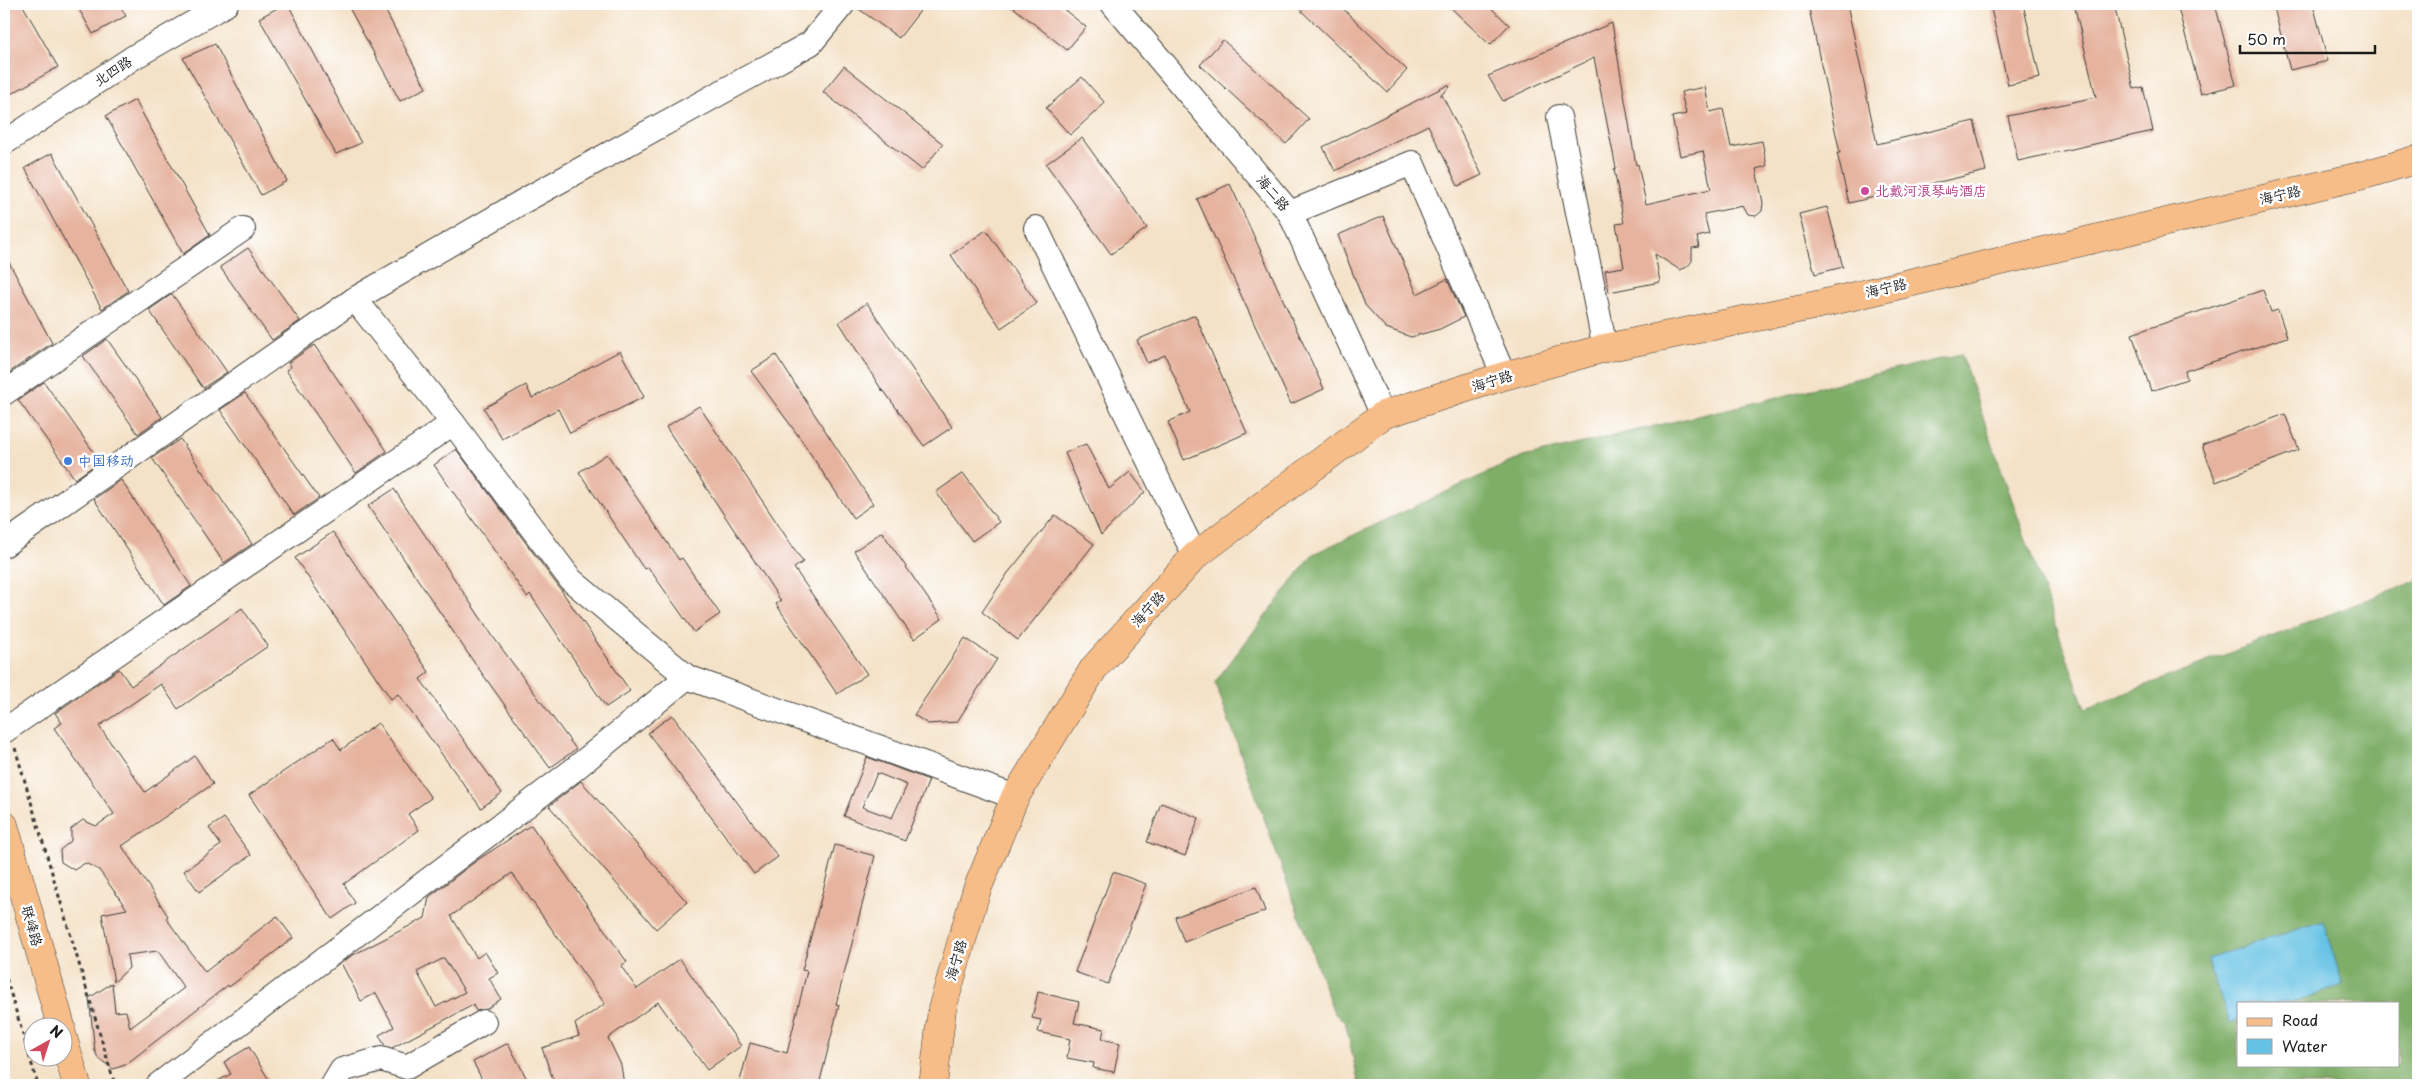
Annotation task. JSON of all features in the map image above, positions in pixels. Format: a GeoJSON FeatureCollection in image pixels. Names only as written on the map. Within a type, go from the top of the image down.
{"type":"FeatureCollection","features":[{"type":"Feature","properties":{"kind":"main road","name":"海宁路"},"geometry":{"type":"LineString","coordinates":[[932,1085],[942,1009],[976,892],[1015,797],[1094,668],[1195,556],[1383,415],[1504,376],[1605,348],[1812,306],[2364,175],[2418,159]]}},
{"type":"Feature","properties":{"kind":"main road","name":"联峰路"},"geometry":{"type":"LineString","coordinates":[[4,824],[57,1016]]}},
{"type":"Feature","properties":{"kind":"main road"},"geometry":{"type":"LineString","coordinates":[[71,1066],[77,1085]]}},
{"type":"Feature","properties":{"kind":"street","name":"北四路"},"geometry":{"type":"LineString","coordinates":[[4,144],[134,57],[226,4]]}},
{"type":"Feature","properties":{"kind":"street"},"geometry":{"type":"LineString","coordinates":[[4,545],[355,299],[528,199],[811,43],[843,4]]}},
{"type":"Feature","properties":{"kind":"street","name":"海二路"},"geometry":{"type":"LineString","coordinates":[[1113,4],[1290,213],[1383,415]]}},
{"type":"Feature","properties":{"kind":"street"},"geometry":{"type":"LineString","coordinates":[[1559,117],[1605,348]]}},
{"type":"Feature","properties":{"kind":"street"},"geometry":{"type":"LineString","coordinates":[[1290,213],[1412,163],[1504,376]]}},
{"type":"Feature","properties":{"kind":"street"},"geometry":{"type":"LineString","coordinates":[[1036,228],[1195,556]]}},
{"type":"Feature","properties":{"kind":"street"},"geometry":{"type":"LineString","coordinates":[[4,393],[243,229]]}},
{"type":"Feature","properties":{"kind":"street"},"geometry":{"type":"LineString","coordinates":[[355,299],[453,423],[571,580],[687,677],[1015,797]]}},
{"type":"Feature","properties":{"kind":"street"},"geometry":{"type":"LineString","coordinates":[[6,729],[453,423]]}},
{"type":"Feature","properties":{"kind":"street"},"geometry":{"type":"LineString","coordinates":[[158,1085],[572,771],[687,677]]}},
{"type":"Feature","properties":{"kind":"street"},"geometry":{"type":"LineString","coordinates":[[333,1085],[342,1070],[382,1059],[407,1067],[484,1022]]}},
{"type":"Feature","properties":{"kind":"path"},"geometry":{"type":"LineString","coordinates":[[6,729],[115,1085]]}},
{"type":"Feature","properties":{"kind":"path"},"geometry":{"type":"LineString","coordinates":[[4,971],[38,1085]]}},
{"type":"Feature","properties":{"kind":"green space"},"geometry":{"type":"Polygon","coordinates":[[[1961,354],[2085,709],[2418,580],[2418,1085],[1359,1085],[1345,1021],[1334,1013],[1215,682],[1313,554],[1519,458],[1961,354]]]}},
{"type":"Feature","properties":{"kind":"water"},"geometry":{"type":"Polygon","coordinates":[[[2323,921],[2343,985],[2294,1002],[2237,1002],[2237,1020],[2230,1023],[2207,959],[2323,921]]]}},
{"type":"Feature","properties":{"kind":"building"},"geometry":{"type":"Polygon","coordinates":[[[4,4],[22,4],[58,67],[4,98],[4,4]]]}},
{"type":"Feature","properties":{"kind":"building"},"geometry":{"type":"Polygon","coordinates":[[[76,4],[119,4],[126,16],[93,34],[76,4]]]}},
{"type":"Feature","properties":{"kind":"building"},"geometry":{"type":"Polygon","coordinates":[[[288,4],[361,143],[336,154],[259,18],[288,4]]]}},
{"type":"Feature","properties":{"kind":"building"},"geometry":{"type":"Polygon","coordinates":[[[347,4],[382,4],[426,88],[400,101],[347,4]]]}},
{"type":"Feature","properties":{"kind":"building"},"geometry":{"type":"Polygon","coordinates":[[[856,4],[911,4],[920,11],[899,38],[856,7],[856,4]]]}},
{"type":"Feature","properties":{"kind":"building"},"geometry":{"type":"Polygon","coordinates":[[[1009,4],[1057,4],[1086,27],[1067,50],[1009,4]]]}},
{"type":"Feature","properties":{"kind":"building"},"geometry":{"type":"Polygon","coordinates":[[[1294,4],[1338,4],[1407,70],[1387,92],[1294,4]]]}},
{"type":"Feature","properties":{"kind":"building"},"geometry":{"type":"Polygon","coordinates":[[[1447,4],[1487,4],[1509,25],[1490,45],[1447,4]]]}},
{"type":"Feature","properties":{"kind":"building"},"geometry":{"type":"Polygon","coordinates":[[[1808,4],[1847,4],[1877,144],[1974,121],[1986,171],[1849,203],[1837,153],[1840,153],[1808,4]]]}},
{"type":"Feature","properties":{"kind":"building"},"geometry":{"type":"Polygon","coordinates":[[[1990,4],[2023,4],[2040,78],[2008,85],[1990,4]]]}},
{"type":"Feature","properties":{"kind":"building"},"geometry":{"type":"Polygon","coordinates":[[[2074,4],[2114,4],[2134,89],[2143,87],[2153,131],[2018,161],[2008,116],[2096,97],[2074,4]]]}},
{"type":"Feature","properties":{"kind":"building"},"geometry":{"type":"Polygon","coordinates":[[[2177,4],[2215,4],[2236,85],[2201,94],[2177,4]]]}},
{"type":"Feature","properties":{"kind":"building"},"geometry":{"type":"Polygon","coordinates":[[[2273,4],[2313,4],[2328,61],[2290,70],[2273,4]]]}},
{"type":"Feature","properties":{"kind":"building"},"geometry":{"type":"Polygon","coordinates":[[[1612,23],[1636,165],[1638,164],[1646,204],[1711,189],[1703,151],[1680,156],[1672,117],[1686,114],[1681,92],[1705,87],[1710,112],[1723,109],[1731,147],[1762,141],[1767,166],[1756,169],[1763,203],[1762,211],[1756,216],[1748,215],[1743,206],[1704,214],[1709,234],[1697,237],[1699,247],[1692,248],[1692,261],[1687,267],[1680,270],[1655,254],[1660,282],[1609,292],[1605,270],[1624,267],[1616,224],[1624,223],[1614,169],[1616,168],[1594,58],[1503,101],[1488,76],[1612,23]]]}},
{"type":"Feature","properties":{"kind":"building"},"geometry":{"type":"Polygon","coordinates":[[[1223,40],[1309,119],[1286,144],[1200,65],[1223,40]]]}},
{"type":"Feature","properties":{"kind":"building"},"geometry":{"type":"Polygon","coordinates":[[[215,44],[287,181],[261,195],[183,58],[215,44]]]}},
{"type":"Feature","properties":{"kind":"building"},"geometry":{"type":"Polygon","coordinates":[[[844,66],[943,144],[922,170],[823,92],[844,66]]]}},
{"type":"Feature","properties":{"kind":"building"},"geometry":{"type":"Polygon","coordinates":[[[1082,77],[1105,103],[1070,135],[1046,108],[1082,77]]]}},
{"type":"Feature","properties":{"kind":"building"},"geometry":{"type":"Polygon","coordinates":[[[1448,85],[1450,87],[1440,96],[1442,95],[1482,175],[1458,186],[1428,125],[1335,171],[1323,147],[1448,85]]]}},
{"type":"Feature","properties":{"kind":"building"},"geometry":{"type":"Polygon","coordinates":[[[135,100],[210,235],[183,254],[106,116],[135,100]]]}},
{"type":"Feature","properties":{"kind":"building"},"geometry":{"type":"Polygon","coordinates":[[[1082,138],[1147,228],[1111,254],[1046,164],[1082,138]]]}},
{"type":"Feature","properties":{"kind":"building"},"geometry":{"type":"Polygon","coordinates":[[[52,153],[128,291],[102,309],[25,168],[52,153]]]}},
{"type":"Feature","properties":{"kind":"building"},"geometry":{"type":"Polygon","coordinates":[[[1230,184],[1324,389],[1291,404],[1197,199],[1230,184]]]}},
{"type":"Feature","properties":{"kind":"building"},"geometry":{"type":"Polygon","coordinates":[[[1827,207],[1843,267],[1815,274],[1799,214],[1827,207]]]}},
{"type":"Feature","properties":{"kind":"building"},"geometry":{"type":"Polygon","coordinates":[[[1383,216],[1417,294],[1447,279],[1464,317],[1440,329],[1411,337],[1386,328],[1365,305],[1338,235],[1383,216]]]}},
{"type":"Feature","properties":{"kind":"building"},"geometry":{"type":"Polygon","coordinates":[[[986,230],[1037,303],[1001,328],[951,255],[986,230]]]}},
{"type":"Feature","properties":{"kind":"building"},"geometry":{"type":"Polygon","coordinates":[[[248,248],[300,321],[272,340],[220,267],[248,248]]]}},
{"type":"Feature","properties":{"kind":"building"},"geometry":{"type":"Polygon","coordinates":[[[4,253],[52,343],[4,376],[4,253]]]}},
{"type":"Feature","properties":{"kind":"building"},"geometry":{"type":"Polygon","coordinates":[[[2263,290],[2271,312],[2278,310],[2287,337],[2185,371],[2187,379],[2151,391],[2132,334],[2263,290]]]}},
{"type":"Feature","properties":{"kind":"building"},"geometry":{"type":"Polygon","coordinates":[[[172,294],[227,372],[203,388],[149,310],[172,294]]]}},
{"type":"Feature","properties":{"kind":"building"},"geometry":{"type":"Polygon","coordinates":[[[867,303],[952,427],[924,446],[883,392],[839,322],[867,303]]]}},
{"type":"Feature","properties":{"kind":"building"},"geometry":{"type":"Polygon","coordinates":[[[1195,315],[1247,433],[1184,460],[1168,422],[1190,412],[1165,355],[1147,363],[1137,340],[1195,315]]]}},
{"type":"Feature","properties":{"kind":"building"},"geometry":{"type":"Polygon","coordinates":[[[107,339],[162,417],[138,434],[83,356],[107,339]]]}},
{"type":"Feature","properties":{"kind":"building"},"geometry":{"type":"Polygon","coordinates":[[[314,345],[387,451],[356,473],[286,370],[291,367],[288,363],[314,345]]]}},
{"type":"Feature","properties":{"kind":"building"},"geometry":{"type":"Polygon","coordinates":[[[620,351],[644,397],[570,433],[558,409],[502,439],[484,408],[526,385],[532,398],[620,351]]]}},
{"type":"Feature","properties":{"kind":"building"},"geometry":{"type":"Polygon","coordinates":[[[776,355],[873,504],[853,518],[800,438],[751,371],[776,355]]]}},
{"type":"Feature","properties":{"kind":"building"},"geometry":{"type":"Polygon","coordinates":[[[44,382],[100,461],[75,479],[18,400],[44,382]]]}},
{"type":"Feature","properties":{"kind":"building"},"geometry":{"type":"Polygon","coordinates":[[[245,393],[319,498],[294,515],[220,410],[245,393]]]}},
{"type":"Feature","properties":{"kind":"building"},"geometry":{"type":"Polygon","coordinates":[[[699,406],[803,562],[794,568],[867,674],[837,694],[776,604],[781,601],[666,427],[699,406]]]}},
{"type":"Feature","properties":{"kind":"building"},"geometry":{"type":"Polygon","coordinates":[[[2285,414],[2299,450],[2216,482],[2202,445],[2285,414]]]}},
{"type":"Feature","properties":{"kind":"building"},"geometry":{"type":"Polygon","coordinates":[[[180,439],[252,544],[224,563],[152,458],[180,439]]]}},
{"type":"Feature","properties":{"kind":"building"},"geometry":{"type":"Polygon","coordinates":[[[1086,444],[1109,489],[1130,472],[1145,492],[1101,535],[1065,453],[1086,444]]]}},
{"type":"Feature","properties":{"kind":"building"},"geometry":{"type":"Polygon","coordinates":[[[456,449],[561,590],[630,691],[606,707],[530,594],[527,597],[434,465],[456,449]]]}},
{"type":"Feature","properties":{"kind":"building"},"geometry":{"type":"Polygon","coordinates":[[[607,454],[679,560],[682,558],[720,614],[694,632],[648,567],[644,569],[579,472],[607,454]]]}},
{"type":"Feature","properties":{"kind":"building"},"geometry":{"type":"Polygon","coordinates":[[[963,473],[999,522],[972,541],[936,492],[963,473]]]}},
{"type":"Feature","properties":{"kind":"building"},"geometry":{"type":"Polygon","coordinates":[[[121,480],[191,586],[164,605],[94,499],[121,480]]]}},
{"type":"Feature","properties":{"kind":"building"},"geometry":{"type":"Polygon","coordinates":[[[394,489],[494,638],[576,749],[550,768],[471,658],[368,506],[394,489]]]}},
{"type":"Feature","properties":{"kind":"building"},"geometry":{"type":"Polygon","coordinates":[[[1055,515],[1094,544],[1018,640],[982,612],[1008,573],[1055,515]]]}},
{"type":"Feature","properties":{"kind":"building"},"geometry":{"type":"Polygon","coordinates":[[[333,532],[429,672],[420,679],[502,793],[481,808],[398,694],[391,699],[295,558],[333,532]]]}},
{"type":"Feature","properties":{"kind":"building"},"geometry":{"type":"Polygon","coordinates":[[[882,532],[942,619],[914,639],[854,551],[882,532]]]}},
{"type":"Feature","properties":{"kind":"building"},"geometry":{"type":"Polygon","coordinates":[[[242,608],[268,646],[178,709],[161,684],[99,726],[145,792],[195,756],[213,784],[122,846],[168,916],[166,918],[205,972],[277,916],[293,938],[229,987],[228,985],[125,1065],[113,1069],[98,1058],[95,1051],[89,998],[112,983],[115,1012],[126,1011],[130,1028],[184,988],[158,951],[127,955],[129,968],[114,982],[102,914],[127,909],[99,870],[85,863],[74,870],[61,862],[60,850],[71,841],[71,829],[83,820],[96,826],[114,814],[54,728],[62,723],[55,713],[119,669],[131,686],[242,608]]]}},
{"type":"Feature","properties":{"kind":"building"},"geometry":{"type":"Polygon","coordinates":[[[965,638],[997,659],[957,722],[928,724],[914,715],[965,638]]]}},
{"type":"Feature","properties":{"kind":"building"},"geometry":{"type":"Polygon","coordinates":[[[672,715],[778,857],[754,874],[648,733],[672,715]]]}},
{"type":"Feature","properties":{"kind":"building"},"geometry":{"type":"Polygon","coordinates":[[[378,723],[431,798],[408,814],[419,830],[344,884],[355,903],[332,919],[249,795],[333,738],[341,750],[378,723]]]}},
{"type":"Feature","properties":{"kind":"building"},"geometry":{"type":"Polygon","coordinates":[[[867,757],[929,780],[905,841],[844,816],[867,757]],[[877,773],[862,807],[892,818],[907,785],[877,773]]]}},
{"type":"Feature","properties":{"kind":"building"},"geometry":{"type":"Polygon","coordinates":[[[581,781],[687,902],[656,929],[549,806],[581,781]]]}},
{"type":"Feature","properties":{"kind":"building"},"geometry":{"type":"Polygon","coordinates":[[[1161,803],[1199,818],[1185,856],[1147,842],[1161,803]]]}},
{"type":"Feature","properties":{"kind":"building"},"geometry":{"type":"Polygon","coordinates":[[[224,818],[251,855],[199,892],[184,871],[221,845],[209,828],[224,818]]]}},
{"type":"Feature","properties":{"kind":"building"},"geometry":{"type":"Polygon","coordinates":[[[531,825],[627,962],[621,966],[637,989],[680,959],[741,1046],[707,1070],[658,1002],[608,1038],[621,1065],[624,1085],[555,1085],[542,1048],[579,1036],[575,1024],[605,1004],[512,873],[451,916],[477,958],[485,952],[498,973],[489,978],[501,999],[487,1009],[476,1011],[473,1005],[392,1048],[385,1046],[379,1035],[394,1027],[376,993],[361,1001],[341,963],[425,918],[429,897],[476,861],[531,825]],[[444,958],[417,972],[436,1007],[465,992],[444,958]]]}},
{"type":"Feature","properties":{"kind":"building"},"geometry":{"type":"Polygon","coordinates":[[[835,845],[875,856],[836,1004],[839,1005],[819,1085],[739,1085],[750,1043],[787,1053],[807,971],[802,970],[835,845]]]}},
{"type":"Feature","properties":{"kind":"building"},"geometry":{"type":"Polygon","coordinates":[[[1113,872],[1146,884],[1108,984],[1075,972],[1113,872]]]}},
{"type":"Feature","properties":{"kind":"building"},"geometry":{"type":"Polygon","coordinates":[[[1256,887],[1265,911],[1184,942],[1175,917],[1256,887]]]}},
{"type":"Feature","properties":{"kind":"building"},"geometry":{"type":"Polygon","coordinates":[[[1038,992],[1079,1002],[1074,1023],[1104,1029],[1102,1039],[1120,1043],[1114,1072],[1093,1068],[1094,1063],[1067,1058],[1070,1039],[1038,1032],[1041,1020],[1032,1018],[1038,992]]]}},
{"type":"Feature","properties":{"kind":"building"},"geometry":{"type":"Polygon","coordinates":[[[508,1043],[530,1085],[485,1085],[473,1062],[508,1043]]]}},
{"type":"Feature","properties":{"kind":"building"},"geometry":{"type":"Polygon","coordinates":[[[249,1047],[272,1085],[210,1085],[231,1074],[224,1062],[249,1047]]]}},
{"type":"Feature","properties":{"kind":"place","name":"北戴河浪琴屿酒店"},"geometry":{"type":"Point","coordinates":[1865,191]}},
{"type":"Feature","properties":{"kind":"place","name":"中国移动"},"geometry":{"type":"Point","coordinates":[68,461]}}]}
